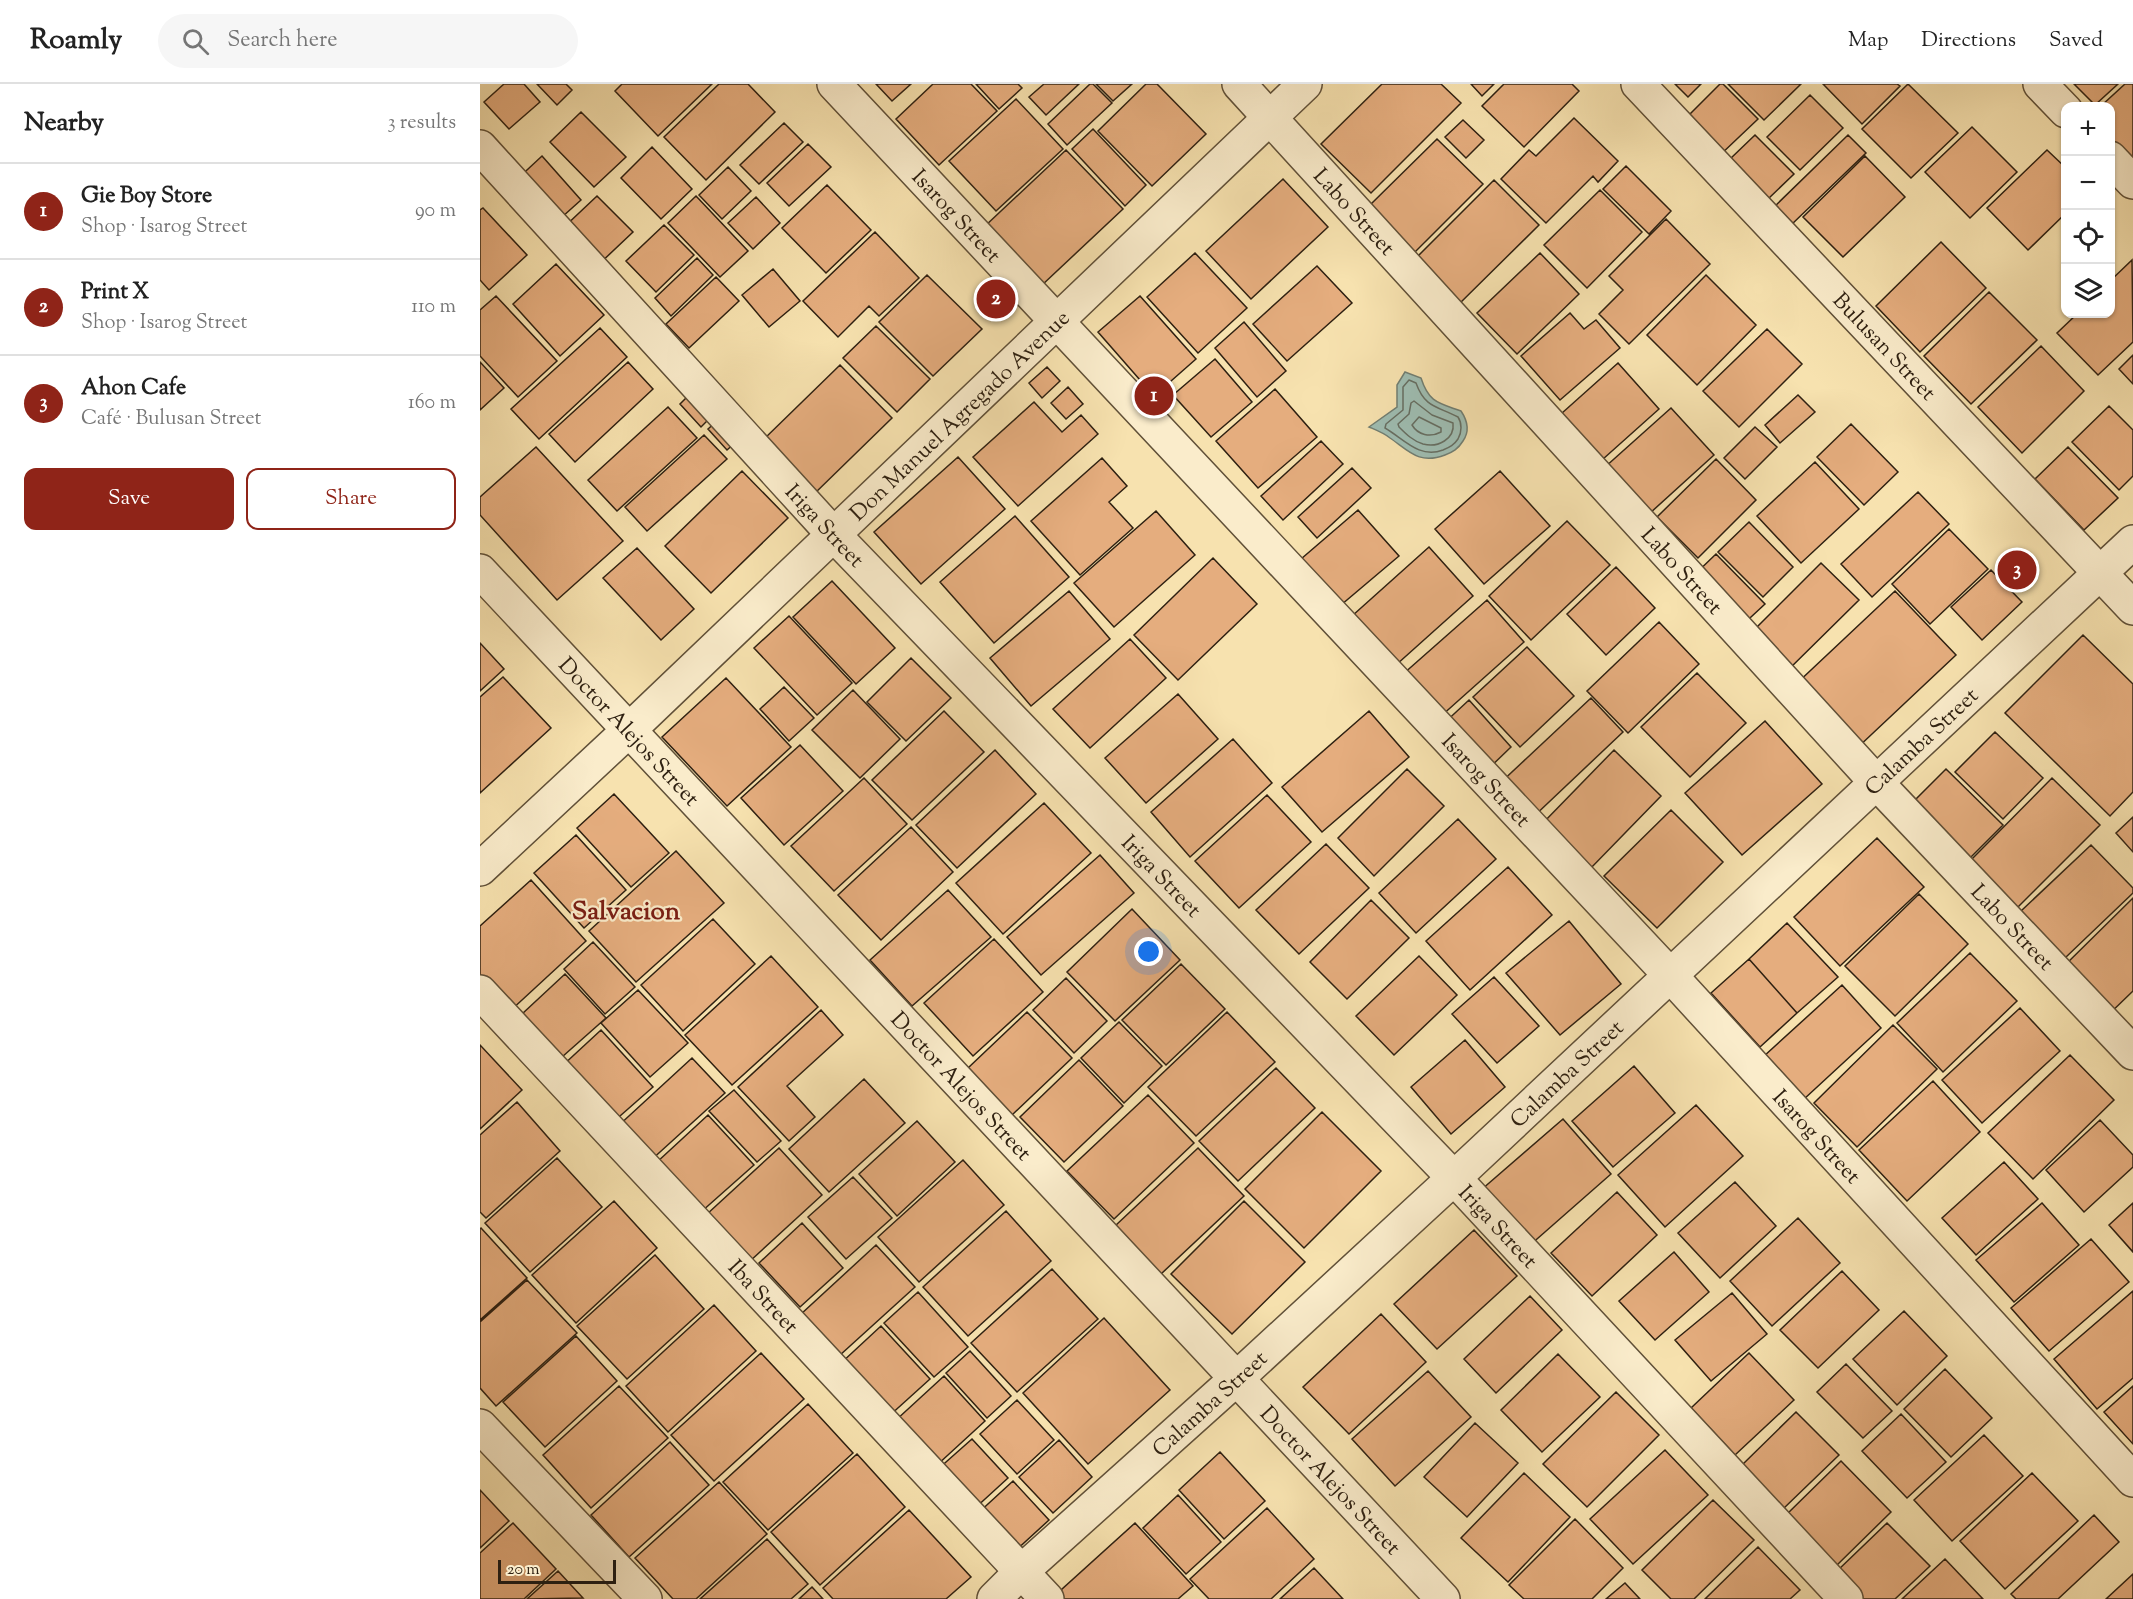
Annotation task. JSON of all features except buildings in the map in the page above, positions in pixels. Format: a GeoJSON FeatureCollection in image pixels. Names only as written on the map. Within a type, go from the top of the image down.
{"type":"FeatureCollection","features":[{"type":"Feature","properties":{"kind":"street","name":"Isarog Street"},"geometry":{"type":"LineString","coordinates":[[834,84],[1056,323],[1670,974],[2133,1480]]}},
{"type":"Feature","properties":{"kind":"street","name":"Labo Street"},"geometry":{"type":"LineString","coordinates":[[1239,84],[1876,782],[2133,1053]]}},
{"type":"Feature","properties":{"kind":"street","name":"Don Manuel Agregado Avenue"},"geometry":{"type":"LineString","coordinates":[[480,869],[628,731],[1305,84]]}},
{"type":"Feature","properties":{"kind":"street","name":"Bulusan Street"},"geometry":{"type":"LineString","coordinates":[[1638,84],[2133,608]]}},
{"type":"Feature","properties":{"kind":"street"},"geometry":{"type":"LineString","coordinates":[[2040,84],[2061,106]]}},
{"type":"Feature","properties":{"kind":"street","name":"Iriga Street"},"geometry":{"type":"LineString","coordinates":[[480,147],[833,534],[1454,1178],[1846,1599]]}},
{"type":"Feature","properties":{"kind":"street"},"geometry":{"type":"LineString","coordinates":[[2115,163],[2133,182]]}},
{"type":"Feature","properties":{"kind":"street","name":"Calamba Street"},"geometry":{"type":"LineString","coordinates":[[994,1599],[1454,1178],[2133,542]]}},
{"type":"Feature","properties":{"kind":"street","name":"Doctor Alejos Street"},"geometry":{"type":"LineString","coordinates":[[480,571],[1443,1599]]}},
{"type":"Feature","properties":{"kind":"street","name":"Iba Street"},"geometry":{"type":"LineString","coordinates":[[480,992],[1047,1599]]}},
{"type":"Feature","properties":{"kind":"street"},"geometry":{"type":"LineString","coordinates":[[480,1426],[645,1599]]}},
{"type":"Feature","properties":{"kind":"water"},"geometry":{"type":"Polygon","coordinates":[[[1405,372],[1421,378],[1428,393],[1436,401],[1461,411],[1463,414],[1467,426],[1465,437],[1453,451],[1436,458],[1421,457],[1369,427],[1397,407],[1397,385],[1405,372]]]}},
{"type":"Feature","properties":{"kind":"place","name":"Print X"},"geometry":{"type":"Point","coordinates":[996,299]}},
{"type":"Feature","properties":{"kind":"place","name":"Gie Boy Store"},"geometry":{"type":"Point","coordinates":[1154,396]}},
{"type":"Feature","properties":{"kind":"place","name":"Ahon Cafe"},"geometry":{"type":"Point","coordinates":[2017,570]}},
{"type":"Feature","properties":{"kind":"district","name":"Salvacion"},"geometry":{"type":"Point","coordinates":[626,910]}}]}
